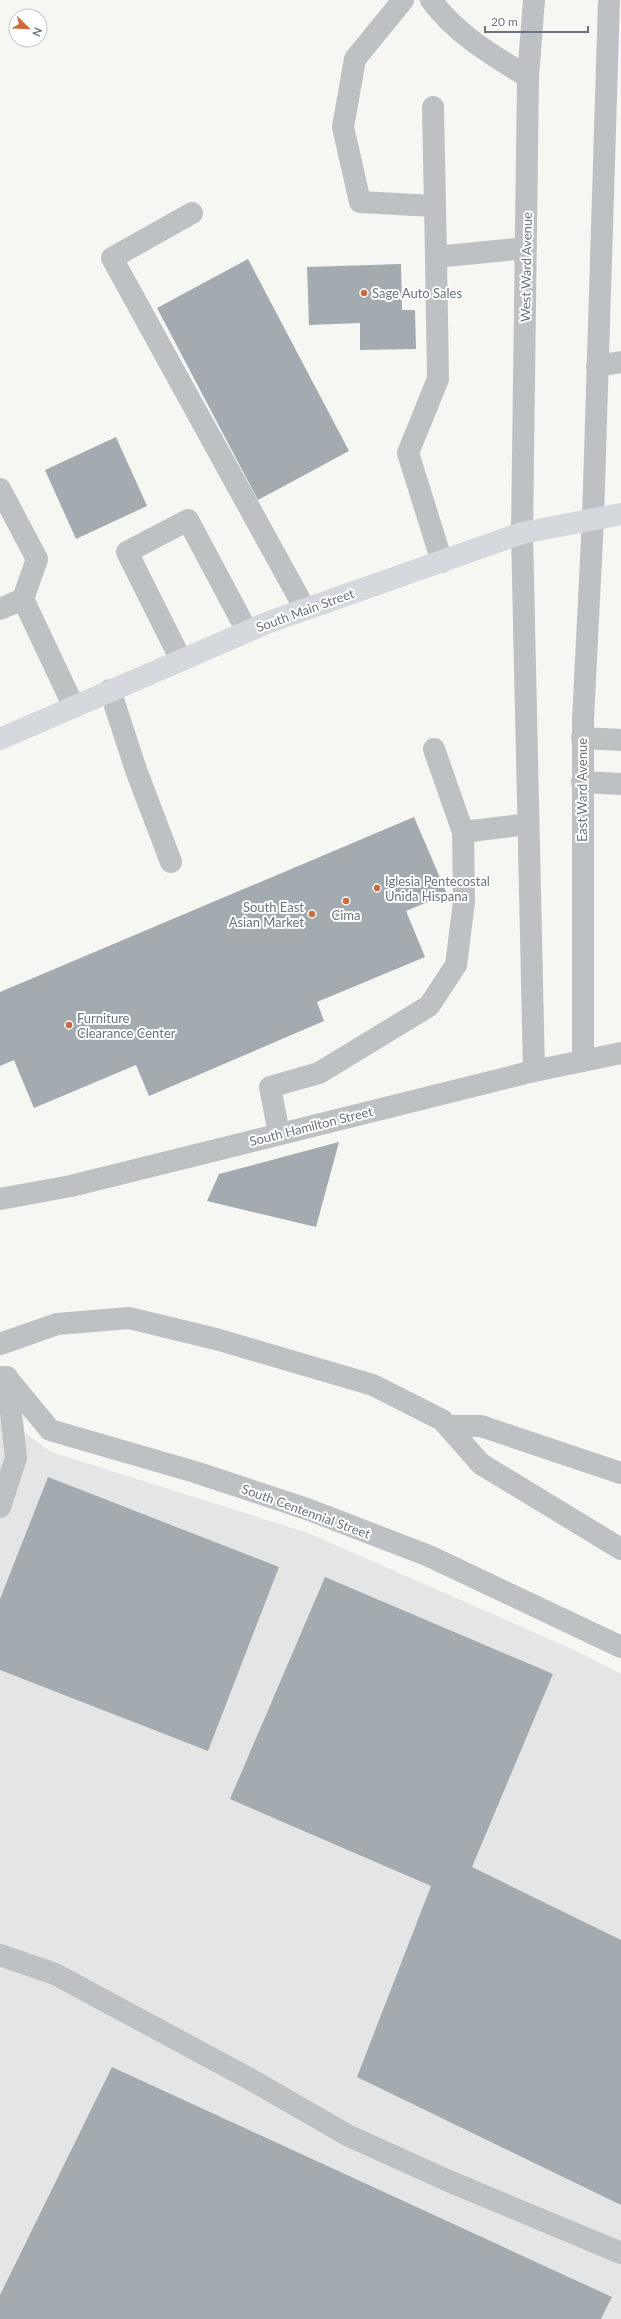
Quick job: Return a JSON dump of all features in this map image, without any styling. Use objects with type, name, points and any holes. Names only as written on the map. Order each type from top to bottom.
[{"type":"main road","name":"South Main Street","points":[[0,739],[110,690],[305,609],[522,533],[621,514]]},
{"type":"street","points":[[403,0],[354,59],[343,127],[360,202],[433,206]]},
{"type":"street","points":[[431,0],[443,17],[486,51],[528,76]]},
{"type":"street","name":"West Ward Avenue","points":[[522,533],[528,76],[534,0]]},
{"type":"street","points":[[593,519],[597,366],[614,76],[613,1]]},
{"type":"street","points":[[433,107],[433,206],[436,257],[438,379],[408,453],[442,562]]},
{"type":"street","points":[[192,213],[112,258],[305,609]]},
{"type":"street","points":[[436,257],[526,248]]},
{"type":"street","points":[[597,366],[621,362]]},
{"type":"street","points":[[0,489],[36,560],[23,599],[74,706]]},
{"type":"street","name":"East Ward Avenue","points":[[583,1061],[582,738],[593,519]]},
{"type":"street","points":[[181,660],[127,552],[188,520],[247,632]]},
{"type":"street","points":[[522,533],[534,1071]]},
{"type":"street","points":[[0,609],[23,599]]},
{"type":"street","points":[[110,690],[136,770],[171,862]]},
{"type":"street","points":[[582,738],[621,740]]},
{"type":"street","points":[[279,1134],[270,1087],[318,1073],[429,1006],[456,965],[464,902],[463,832],[434,749]]},
{"type":"street","points":[[582,782],[621,784]]},
{"type":"street","points":[[463,832],[528,824]]},
{"type":"street","name":"South Hamilton Street","points":[[0,1199],[71,1186],[534,1071],[621,1053]]},
{"type":"street","points":[[0,1344],[57,1324],[129,1318],[216,1338],[373,1385],[442,1420],[481,1464],[621,1549]]},
{"type":"street","points":[[0,1507],[16,1458],[2,1373]]},
{"type":"street","name":"South Centennial Street","points":[[2,1373],[50,1430],[195,1472],[307,1509],[429,1556],[621,1647]]},
{"type":"street","points":[[448,1426],[481,1426],[621,1473]]},
{"type":"street","points":[[0,1955],[55,1974],[250,2079],[349,2136],[451,2182],[621,2253]]},
{"type":"shaded area","points":[[0,1414],[51,1452],[308,1533],[574,1650],[621,1674],[621,2319],[0,2319]]},
{"type":"building","points":[[248,259],[349,451],[258,500],[157,308]]},
{"type":"building","points":[[401,264],[402,310],[415,310],[416,349],[360,350],[360,323],[309,325],[307,267]]},
{"type":"building","points":[[116,437],[147,506],[76,539],[45,470]]},
{"type":"building","points":[[414,817],[447,894],[406,911],[425,957],[317,1002],[324,1021],[149,1096],[136,1065],[34,1108],[14,1060],[0,1066],[0,992]]},
{"type":"building","points":[[339,1142],[316,1227],[207,1201],[219,1174]]},
{"type":"building","points":[[48,1477],[279,1567],[208,1751],[0,1670],[0,1599]]},
{"type":"building","points":[[325,1577],[553,1674],[472,1867],[621,1940],[621,2205],[357,2077],[431,1886],[230,1799]]},
{"type":"building","points":[[112,2067],[612,2297],[601,2319],[0,2319],[0,2295]]},
{"type":"place","name":"Sage Auto Sales","points":[[364,293]]},
{"type":"place","name":"Iglesia Pentecostal Unida Hispana","points":[[377,888]]},
{"type":"place","name":"Cima","points":[[346,901]]},
{"type":"place","name":"South East Asian Market","points":[[312,914]]},
{"type":"place","name":"Furniture Clearance Center","points":[[69,1025]]}]
